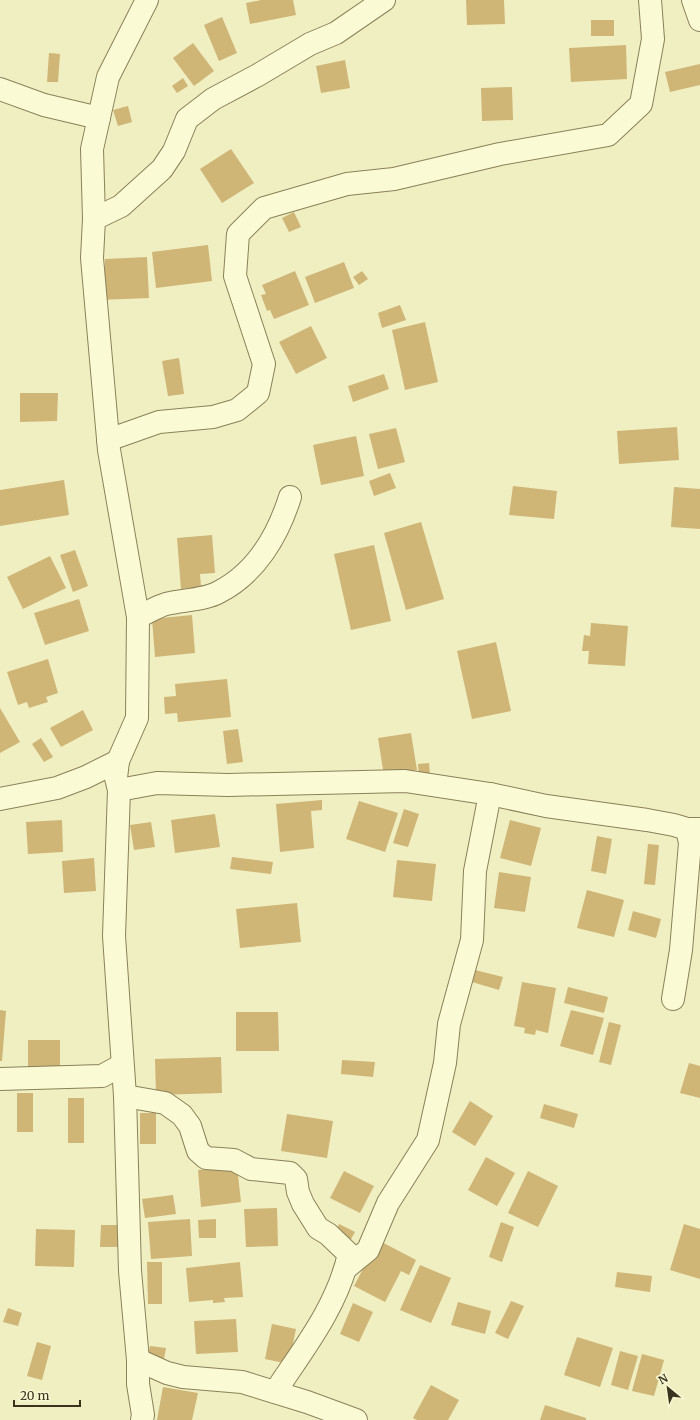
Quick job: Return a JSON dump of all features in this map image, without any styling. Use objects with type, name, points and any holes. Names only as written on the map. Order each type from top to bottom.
[{"type":"street","points":[[142,1420],[143,1415],[138,1384],[138,1360],[130,1271],[125,1096],[114,936],[120,790],[116,778],[118,761],[137,718],[138,617],[108,440],[92,258],[94,219],[92,149],[108,77],[147,0]]},
{"type":"street","points":[[94,219],[121,206],[162,170],[174,151],[187,119],[213,99],[258,75],[310,44],[336,33],[384,0]]},
{"type":"street","points":[[108,440],[159,422],[213,417],[237,410],[258,393],[264,364],[235,276],[238,234],[264,208],[347,184],[394,179],[500,154],[608,135],[641,104],[653,39],[650,0]]},
{"type":"street","points":[[693,0],[700,20]]},
{"type":"street","points":[[0,89],[44,105],[99,118]]},
{"type":"street","points":[[138,617],[165,604],[218,593],[242,576],[266,552],[290,497]]},
{"type":"street","points":[[0,800],[57,788],[86,777],[118,761]]},
{"type":"street","points":[[120,790],[158,783],[228,785],[405,781],[490,794],[546,806],[647,820],[694,829],[690,843],[681,950],[673,998]]},
{"type":"street","points":[[346,1268],[368,1250],[388,1203],[428,1140],[445,1063],[448,1024],[472,940],[475,871],[490,794]]},
{"type":"street","points":[[0,1079],[102,1076],[122,1065]]},
{"type":"street","points":[[125,1096],[165,1103],[182,1115],[190,1126],[198,1151],[206,1158],[234,1160],[251,1169],[290,1173],[296,1179],[298,1192],[303,1204],[318,1228],[328,1234],[349,1254],[346,1268],[328,1312],[275,1392]]},
{"type":"street","points":[[138,1360],[167,1373],[242,1382],[356,1420]]},
{"type":"building","points":[[261,0],[293,0],[296,15],[250,24],[246,3]]},
{"type":"building","points":[[466,0],[504,0],[505,24],[467,25]]},
{"type":"building","points":[[222,17],[237,53],[219,61],[204,25]]},
{"type":"building","points":[[591,20],[614,20],[614,36],[591,36]]},
{"type":"building","points":[[193,43],[214,71],[194,86],[173,58]]},
{"type":"building","points":[[626,45],[627,79],[571,82],[569,48]]},
{"type":"building","points":[[49,53],[60,54],[58,82],[47,82]]},
{"type":"building","points":[[345,60],[350,88],[321,93],[316,66]]},
{"type":"building","points":[[700,64],[700,85],[670,92],[665,72]]},
{"type":"building","points":[[183,78],[188,86],[177,93],[172,86]]},
{"type":"building","points":[[512,87],[513,120],[482,121],[481,88]]},
{"type":"building","points":[[128,106],[132,122],[118,126],[113,110]]},
{"type":"building","points":[[231,149],[254,183],[222,203],[200,169]]},
{"type":"building","points":[[294,212],[301,227],[289,232],[282,218]]},
{"type":"building","points":[[208,245],[212,281],[156,288],[152,252]]},
{"type":"building","points":[[147,257],[149,298],[98,300],[98,277],[105,277],[105,259]]},
{"type":"building","points":[[344,262],[354,288],[315,303],[305,277]]},
{"type":"building","points":[[295,271],[309,305],[274,319],[270,310],[267,311],[261,295],[266,294],[262,285]]},
{"type":"building","points":[[362,271],[368,279],[359,285],[353,277]]},
{"type":"building","points":[[400,305],[406,320],[382,328],[378,313]]},
{"type":"building","points":[[425,322],[438,382],[405,390],[392,330]]},
{"type":"building","points":[[311,326],[327,358],[296,374],[279,342]]},
{"type":"building","points":[[179,358],[184,394],[168,396],[162,361]]},
{"type":"building","points":[[384,374],[389,389],[353,402],[348,386]]},
{"type":"building","points":[[20,393],[58,393],[57,421],[20,422]]},
{"type":"building","points":[[677,427],[679,460],[619,464],[617,431]]},
{"type":"building","points":[[396,428],[405,462],[378,469],[369,434]]},
{"type":"building","points":[[356,436],[364,476],[321,485],[313,445]]},
{"type":"building","points":[[390,473],[396,488],[374,496],[369,481]]},
{"type":"building","points":[[64,480],[69,515],[0,526],[0,490]]},
{"type":"building","points":[[513,486],[557,491],[554,519],[509,515]]},
{"type":"building","points":[[674,487],[700,489],[700,529],[671,527]]},
{"type":"building","points":[[421,522],[444,599],[406,610],[384,533]]},
{"type":"building","points":[[212,535],[215,573],[200,574],[201,587],[181,589],[177,538]]},
{"type":"building","points":[[374,545],[391,621],[351,630],[334,554]]},
{"type":"building","points":[[75,550],[88,586],[73,592],[60,555]]},
{"type":"building","points":[[50,556],[66,588],[23,609],[7,577]]},
{"type":"building","points":[[79,599],[89,631],[45,645],[34,613]]},
{"type":"building","points":[[192,615],[195,653],[155,657],[152,619]]},
{"type":"building","points":[[591,623],[628,626],[625,666],[588,664],[589,651],[582,651],[584,635],[590,636]]},
{"type":"building","points":[[496,642],[511,711],[472,719],[457,651]]},
{"type":"building","points":[[48,659],[58,693],[46,697],[48,702],[29,708],[27,702],[18,705],[7,672]]},
{"type":"building","points":[[227,679],[231,717],[178,722],[177,713],[165,714],[164,697],[176,696],[175,684]]},
{"type":"building","points":[[0,708],[20,742],[0,753]]},
{"type":"building","points":[[83,710],[93,730],[61,747],[50,728]]},
{"type":"building","points":[[238,729],[243,762],[227,764],[223,731]]},
{"type":"building","points":[[411,733],[417,770],[384,776],[378,738]]},
{"type":"building","points":[[41,738],[53,757],[44,762],[32,744]]},
{"type":"building","points":[[429,763],[430,776],[419,777],[418,764]]},
{"type":"building","points":[[322,800],[322,810],[311,811],[314,848],[280,852],[276,804]]},
{"type":"building","points":[[359,801],[398,813],[385,852],[346,839]]},
{"type":"building","points":[[404,809],[419,814],[408,847],[393,843]]},
{"type":"building","points":[[215,814],[220,847],[175,853],[171,820]]},
{"type":"building","points":[[62,820],[63,852],[28,854],[26,822]]},
{"type":"building","points":[[510,820],[541,828],[531,866],[500,858]]},
{"type":"building","points":[[151,822],[155,847],[134,850],[130,825]]},
{"type":"building","points":[[597,836],[612,839],[606,874],[591,871]]},
{"type":"building","points":[[648,844],[659,845],[655,885],[644,884]]},
{"type":"building","points":[[232,857],[273,862],[271,874],[230,869]]},
{"type":"building","points":[[94,858],[96,891],[64,893],[62,861]]},
{"type":"building","points":[[397,860],[436,864],[432,901],[393,897]]},
{"type":"building","points":[[499,872],[531,877],[525,912],[494,908]]},
{"type":"building","points":[[587,890],[624,900],[614,937],[577,928]]},
{"type":"building","points":[[297,903],[301,942],[240,948],[236,909]]},
{"type":"building","points":[[633,911],[661,919],[656,938],[628,930]]},
{"type":"building","points":[[475,970],[503,977],[499,990],[472,982]]},
{"type":"building","points":[[522,982],[556,988],[548,1033],[536,1030],[535,1035],[524,1033],[525,1028],[514,1026]]},
{"type":"building","points":[[568,987],[608,997],[604,1013],[564,1003]]},
{"type":"building","points":[[0,1010],[6,1011],[2,1061],[0,1061]]},
{"type":"building","points":[[571,1010],[604,1018],[593,1055],[560,1046]]},
{"type":"building","points":[[236,1012],[278,1012],[279,1051],[236,1051]]},
{"type":"building","points":[[609,1022],[621,1025],[611,1065],[599,1062]]},
{"type":"building","points":[[28,1040],[60,1040],[60,1071],[28,1071]]},
{"type":"building","points":[[221,1057],[222,1093],[156,1095],[155,1059]]},
{"type":"building","points":[[342,1060],[375,1062],[373,1077],[341,1074]]},
{"type":"building","points":[[689,1063],[700,1066],[700,1098],[680,1093]]},
{"type":"building","points":[[17,1093],[33,1093],[33,1132],[17,1132]]},
{"type":"building","points":[[68,1098],[84,1098],[84,1143],[68,1143]]},
{"type":"building","points":[[470,1101],[493,1116],[475,1146],[452,1132]]},
{"type":"building","points":[[544,1104],[578,1114],[574,1128],[540,1118]]},
{"type":"building","points":[[140,1113],[156,1113],[156,1144],[140,1144]]},
{"type":"building","points":[[287,1114],[333,1121],[327,1158],[281,1151]]},
{"type":"building","points":[[486,1157],[515,1173],[497,1206],[468,1190]]},
{"type":"building","points":[[237,1166],[241,1202],[201,1207],[198,1170]]},
{"type":"building","points":[[344,1171],[374,1186],[360,1213],[330,1198]]},
{"type":"building","points":[[528,1171],[558,1186],[538,1227],[508,1213]]},
{"type":"building","points":[[173,1195],[176,1214],[145,1218],[142,1199]]},
{"type":"building","points":[[277,1208],[278,1246],[246,1247],[244,1209]]},
{"type":"building","points":[[190,1219],[192,1256],[151,1259],[148,1222]]},
{"type":"building","points":[[216,1219],[216,1238],[199,1238],[198,1220]]},
{"type":"building","points":[[501,1222],[514,1227],[502,1262],[489,1257]]},
{"type":"building","points":[[339,1224],[355,1232],[350,1241],[335,1234]]},
{"type":"building","points":[[684,1224],[700,1229],[700,1279],[670,1270]]},
{"type":"building","points":[[101,1225],[120,1225],[119,1247],[100,1247]]},
{"type":"building","points":[[36,1229],[75,1230],[74,1267],[35,1266]]},
{"type":"building","points":[[378,1240],[416,1260],[409,1275],[401,1271],[385,1302],[354,1286]]},
{"type":"building","points":[[147,1262],[162,1262],[162,1304],[148,1304]]},
{"type":"building","points":[[240,1262],[243,1297],[224,1298],[225,1302],[213,1303],[213,1300],[189,1302],[186,1268]]},
{"type":"building","points":[[420,1265],[451,1278],[431,1323],[400,1310]]},
{"type":"building","points":[[617,1272],[652,1276],[650,1292],[615,1287]]},
{"type":"building","points":[[511,1301],[524,1306],[508,1339],[495,1333]]},
{"type":"building","points":[[458,1302],[491,1311],[485,1334],[451,1325]]},
{"type":"building","points":[[353,1303],[373,1312],[359,1342],[340,1334]]},
{"type":"building","points":[[8,1308],[22,1313],[18,1326],[3,1322]]},
{"type":"building","points":[[236,1319],[238,1352],[196,1354],[194,1321]]},
{"type":"building","points":[[272,1324],[296,1329],[289,1364],[265,1359]]},
{"type":"building","points":[[577,1337],[613,1348],[600,1387],[564,1375]]},
{"type":"building","points":[[37,1342],[51,1346],[42,1380],[27,1376]]},
{"type":"building","points":[[150,1346],[166,1348],[164,1359],[148,1357]]},
{"type":"building","points":[[620,1351],[638,1356],[628,1390],[611,1385]]},
{"type":"building","points":[[642,1354],[664,1360],[654,1396],[632,1391]]},
{"type":"building","points":[[431,1385],[459,1400],[448,1420],[417,1420],[413,1418]]},
{"type":"building","points":[[163,1387],[198,1393],[192,1420],[157,1420]]},
{"type":"building","points":[[545,1405],[586,1418],[586,1420],[540,1420]]}]
